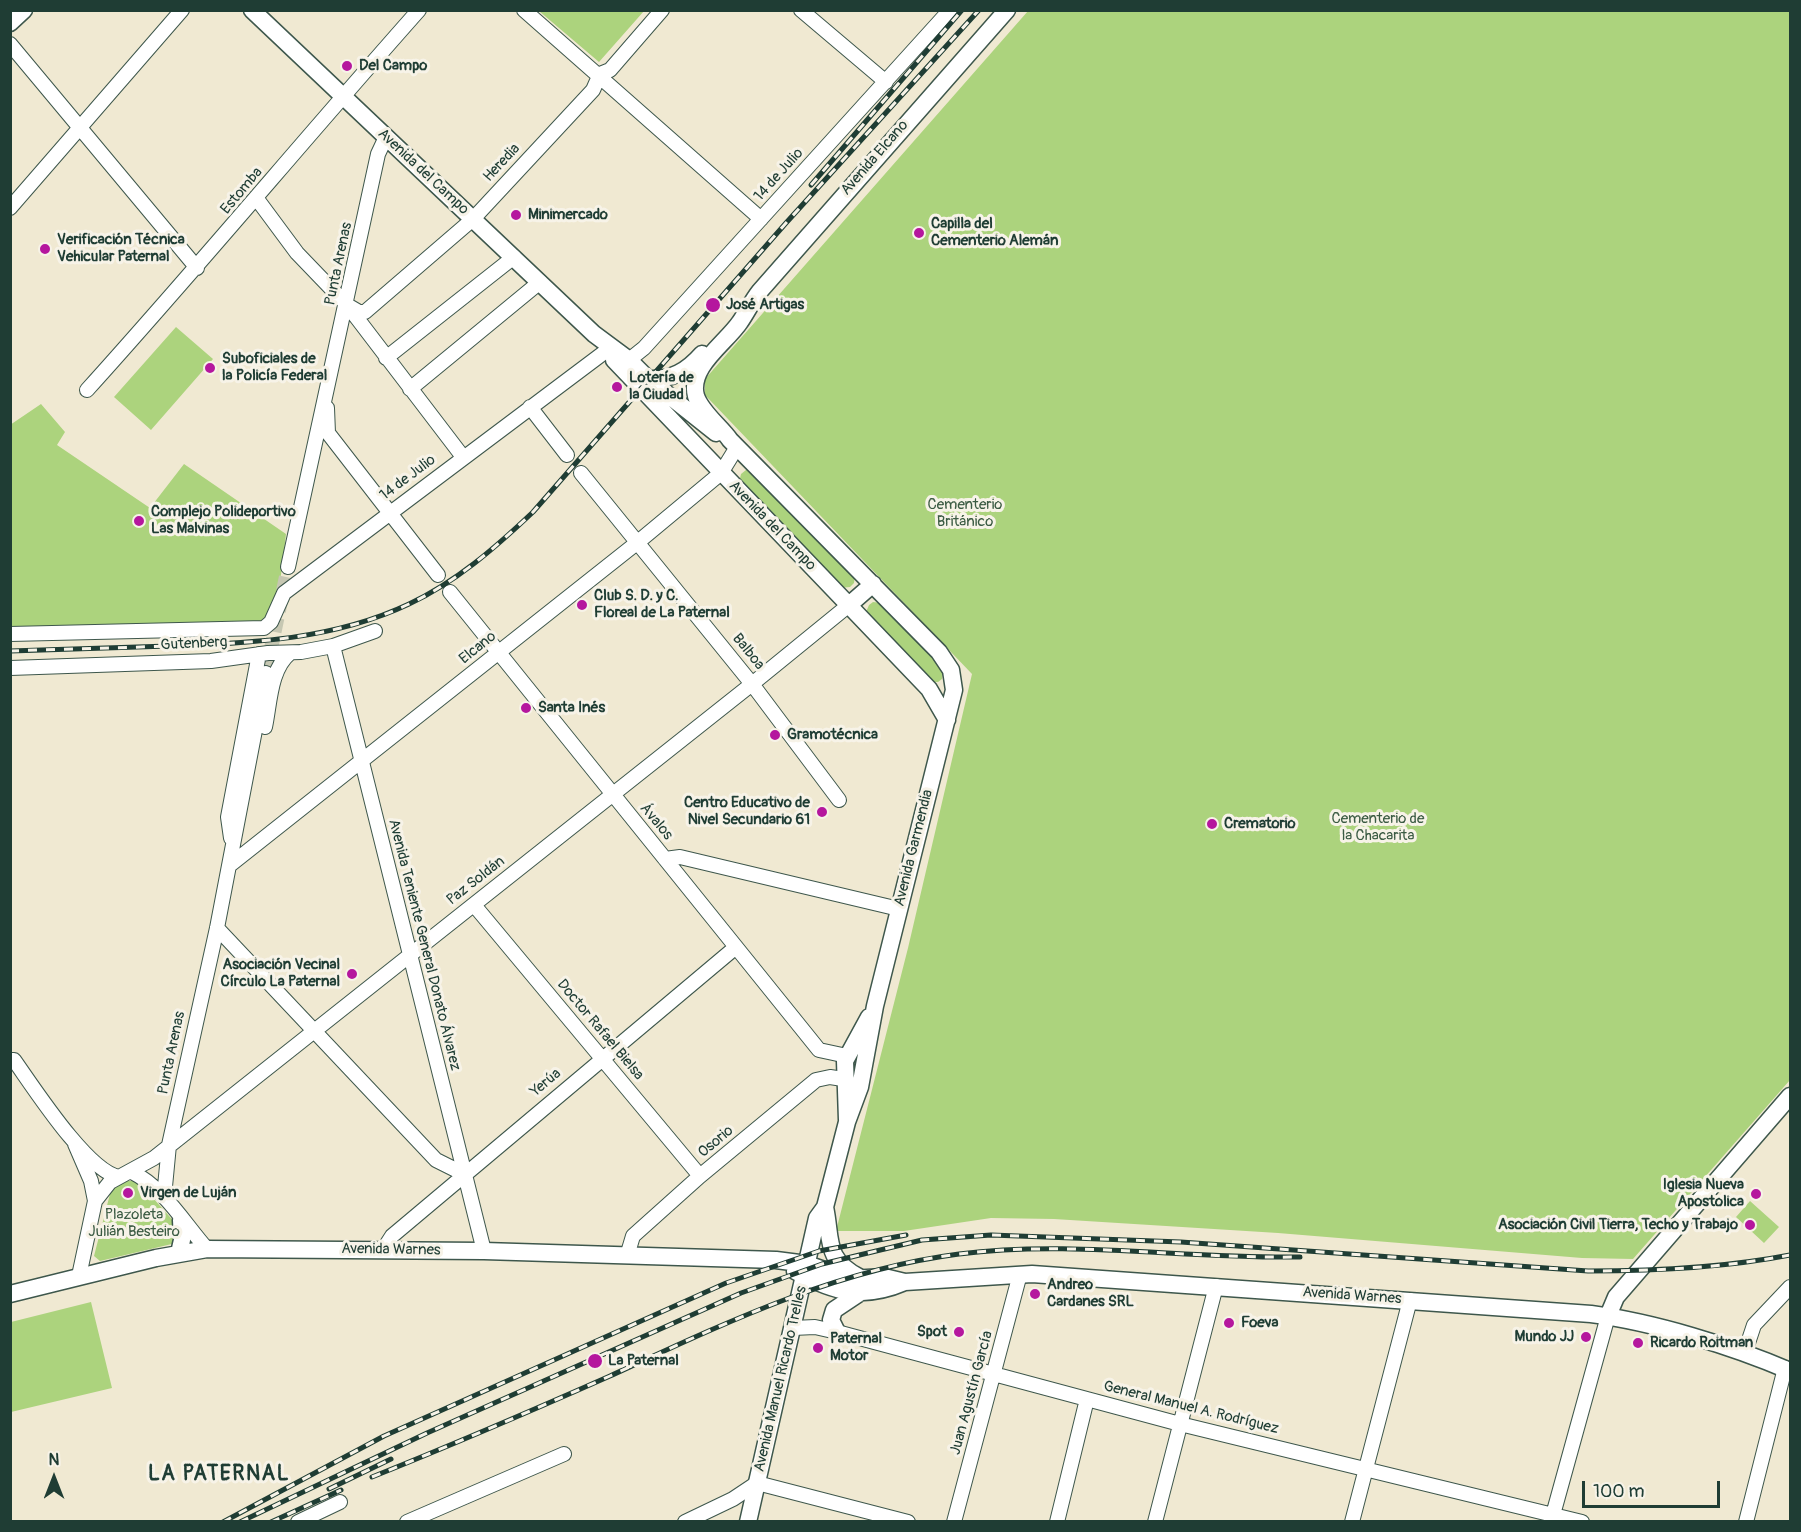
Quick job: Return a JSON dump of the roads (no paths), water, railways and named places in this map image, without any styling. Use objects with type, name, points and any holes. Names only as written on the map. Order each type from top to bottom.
[{"type":"main road","points":[[10,23],[24,10]]},
{"type":"main road","name":"Avenida del Campo","points":[[252,10],[594,334],[629,360],[648,379],[710,429],[734,444]]},
{"type":"main road","name":"Avenida Elcano","points":[[676,402],[682,383],[741,321],[746,308],[1007,10]]},
{"type":"main road","name":"Avenida del Campo","points":[[594,334],[606,351],[720,472],[929,689],[947,720]]},
{"type":"main road","points":[[648,379],[694,372]]},
{"type":"main road","name":"Avenida del Campo","points":[[694,372],[695,390],[699,403],[734,444],[873,584],[945,661],[951,670],[954,690]]},
{"type":"main road","points":[[676,402],[677,425]]},
{"type":"main road","points":[[733,485],[733,476],[738,468],[746,464],[756,465]]},
{"type":"main road","points":[[849,605],[873,584]]},
{"type":"main road","name":"Avenida Garmendia","points":[[806,1270],[817,1218],[825,1207],[847,1122],[864,1069],[875,1006],[954,690]]},
{"type":"main road","name":"Avenida Garmendia","points":[[847,1122],[843,1079],[847,1056],[875,1006]]},
{"type":"main road","points":[[843,1079],[854,1079],[864,1069],[858,1055],[847,1056]]},
{"type":"main road","points":[[1608,1316],[1616,1297],[1791,1096]]},
{"type":"main road","points":[[825,1207],[829,1241],[834,1254],[842,1266],[861,1285],[834,1310],[831,1320],[837,1332]]},
{"type":"main road","points":[[178,1253],[182,1240],[181,1220]]},
{"type":"main road","points":[[776,1260],[795,1254],[811,1245]]},
{"type":"main road","name":"Avenida Warnes","points":[[10,1294],[178,1253],[207,1249],[484,1251],[776,1260],[886,1290],[905,1282],[1020,1274],[1216,1286],[1608,1316],[1745,1353],[1788,1370]]},
{"type":"main road","name":"Avenida Manuel Ricardo Trelles","points":[[748,1521],[806,1270]]},
{"type":"street","points":[[10,208],[182,10]]},
{"type":"street","name":"Estomba","points":[[87,390],[198,268],[419,10]]},
{"type":"street","points":[[524,10],[600,74],[761,219]]},
{"type":"street","name":"Heredia","points":[[348,305],[359,312],[365,312],[473,219],[593,90],[600,74],[610,70],[662,10]]},
{"type":"street","points":[[801,10],[886,82]]},
{"type":"street","name":"14 de Julio","points":[[629,360],[644,348],[950,10]]},
{"type":"street","points":[[10,44],[198,268]]},
{"type":"street","name":"Punta Arenas","points":[[288,567],[348,305],[378,154],[386,137]]},
{"type":"street","points":[[258,199],[297,253],[348,305],[386,358],[464,457]]},
{"type":"street","points":[[386,358],[514,257]]},
{"type":"street","points":[[410,389],[540,282]]},
{"type":"street","name":"14 de Julio","points":[[259,629],[271,622],[280,597],[288,590],[606,351]]},
{"type":"street","name":"Punta Arenas","points":[[326,399],[328,433],[389,514]]},
{"type":"street","points":[[530,407],[567,455]]},
{"type":"street","name":"Elcano","points":[[231,858],[362,761],[638,542],[720,472],[734,444]]},
{"type":"street","name":"Balboa","points":[[581,472],[752,684],[839,800]]},
{"type":"street","points":[[389,514],[438,575]]},
{"type":"street","name":"Ávalos","points":[[450,592],[819,1050]]},
{"type":"street","name":"Paz Soldán","points":[[95,1201],[104,1187],[169,1145],[314,1032],[408,954],[474,905],[849,605]]},
{"type":"street","name":"Gutenberg","points":[[10,634],[259,629]]},
{"type":"street","name":"Gutenberg","points":[[10,668],[211,661],[259,654],[290,653],[333,646],[375,631]]},
{"type":"street","name":"Avenida Teniente General Donato Álvarez","points":[[333,646],[408,954],[484,1251]]},
{"type":"street","name":"Punta Arenas","points":[[231,858],[246,819],[276,676],[284,658],[290,653]]},
{"type":"street","name":"Punta Arenas","points":[[231,858],[228,817],[259,654]]},
{"type":"street","name":"Punta Arenas","points":[[164,1197],[169,1145],[217,928],[266,673]]},
{"type":"street","points":[[665,859],[680,857],[899,909]]},
{"type":"street","name":"Doctor Rafael Bielsa","points":[[474,905],[700,1176]]},
{"type":"street","points":[[217,928],[436,1160],[464,1174]]},
{"type":"street","name":"Yerúa","points":[[383,1250],[392,1236],[464,1174],[736,947]]},
{"type":"street","points":[[819,1050],[828,1054],[847,1056]]},
{"type":"street","points":[[816,1080],[823,1066],[819,1050]]},
{"type":"street","points":[[12,1060],[75,1144],[105,1172],[144,1178],[164,1197],[207,1249]]},
{"type":"street","points":[[816,1080],[830,1077],[843,1079]]},
{"type":"street","name":"Osorio","points":[[627,1256],[633,1236],[700,1176],[816,1080]]},
{"type":"street","points":[[179,1099],[187,1113],[206,1116]]},
{"type":"street","points":[[75,1144],[91,1181],[95,1201],[79,1276]]},
{"type":"street","name":"Juan Agustín García","points":[[954,1521],[1020,1274]]},
{"type":"street","points":[[1155,1521],[1216,1286]]},
{"type":"street","points":[[1745,1353],[1754,1325],[1791,1287]]},
{"type":"street","points":[[1352,1521],[1410,1300]]},
{"type":"street","points":[[1552,1518],[1608,1316]]},
{"type":"street","name":"General Manuel A. Rodríguez","points":[[793,1328],[815,1327],[837,1332],[1180,1424],[1367,1469],[1552,1518],[1582,1521]]},
{"type":"street","points":[[1746,1521],[1788,1370]]},
{"type":"street","points":[[1057,1521],[1087,1399]]},
{"type":"street","points":[[407,1521],[564,1454]]},
{"type":"street","points":[[685,1521],[733,1499],[758,1483],[908,1521]]},
{"type":"street","points":[[298,1521],[340,1503]]},
{"type":"tunnel","points":[[266,673],[288,567]]},
{"type":"railway","points":[[811,185],[962,10]]},
{"type":"railway","points":[[10,651],[200,645],[261,641],[322,632],[380,616],[409,604],[459,575],[533,512],[786,223],[979,10]]},
{"type":"railway","points":[[223,1522],[384,1436],[726,1283],[819,1251],[906,1235]]},
{"type":"railway","points":[[240,1522],[427,1433],[741,1293],[822,1264],[922,1240],[991,1235],[1181,1242],[1588,1271],[1689,1268],[1790,1255]]},
{"type":"railway","points":[[372,1477],[521,1415],[737,1319],[823,1286],[868,1272],[959,1254],[1001,1250],[1086,1249],[1300,1257]]},
{"type":"railway","points":[[329,1489],[391,1459]]},
{"type":"railway","points":[[271,1522],[341,1490]]},
{"type":"place","name":"Del Campo","points":[[347,66]]},
{"type":"place","name":"Minimercado","points":[[516,215]]},
{"type":"place","name":"Capilla del Cementerio Alemán","points":[[919,233]]},
{"type":"place","name":"Verificación Técnica Vehicular Paternal","points":[[45,249]]},
{"type":"place","name":"José Artigas","points":[[713,305]]},
{"type":"place","name":"Suboficiales de la Policía Federal","points":[[210,368]]},
{"type":"place","name":"Lotería de la Ciudad","points":[[617,387]]},
{"type":"place","name":"Complejo Polideportivo Las Malvinas","points":[[139,521]]},
{"type":"place","name":"Club S. D. y C. Floreal de La Paternal","points":[[582,605]]},
{"type":"place","name":"Santa Inés","points":[[526,708]]},
{"type":"place","name":"Gramotécnica","points":[[775,735]]},
{"type":"place","name":"Centro Educativo de Nivel Secundario 61","points":[[822,812]]},
{"type":"place","name":"Crematorio","points":[[1212,824]]},
{"type":"place","name":"Asociación Vecinal Círculo La Paternal","points":[[352,974]]},
{"type":"place","name":"Virgen de Luján","points":[[128,1193]]},
{"type":"place","name":"Iglesia Nueva Apostolica","points":[[1756,1194]]},
{"type":"place","name":"Asociación Civil Tierra, Techo y Trabajo","points":[[1750,1225]]},
{"type":"place","name":"Andreo Cardanes SRL","points":[[1035,1294]]},
{"type":"place","name":"Foeva","points":[[1229,1323]]},
{"type":"place","name":"Spot","points":[[959,1332]]},
{"type":"place","name":"Mundo JJ","points":[[1586,1337]]},
{"type":"place","name":"Ricardo Roitman","points":[[1638,1343]]},
{"type":"place","name":"Paternal Motor","points":[[818,1348]]},
{"type":"place","name":"La Paternal","points":[[595,1361]]},
{"type":"district","name":"LA PATERNAL","points":[[219,1475]]},
{"type":"park label","name":"Cementerio Británico","points":[[965,514]]},
{"type":"park label","name":"Cementerio de la Chacarita","points":[[1378,828]]},
{"type":"park label","name":"Plazoleta Julián Besteiro","points":[[134,1224]]}]
